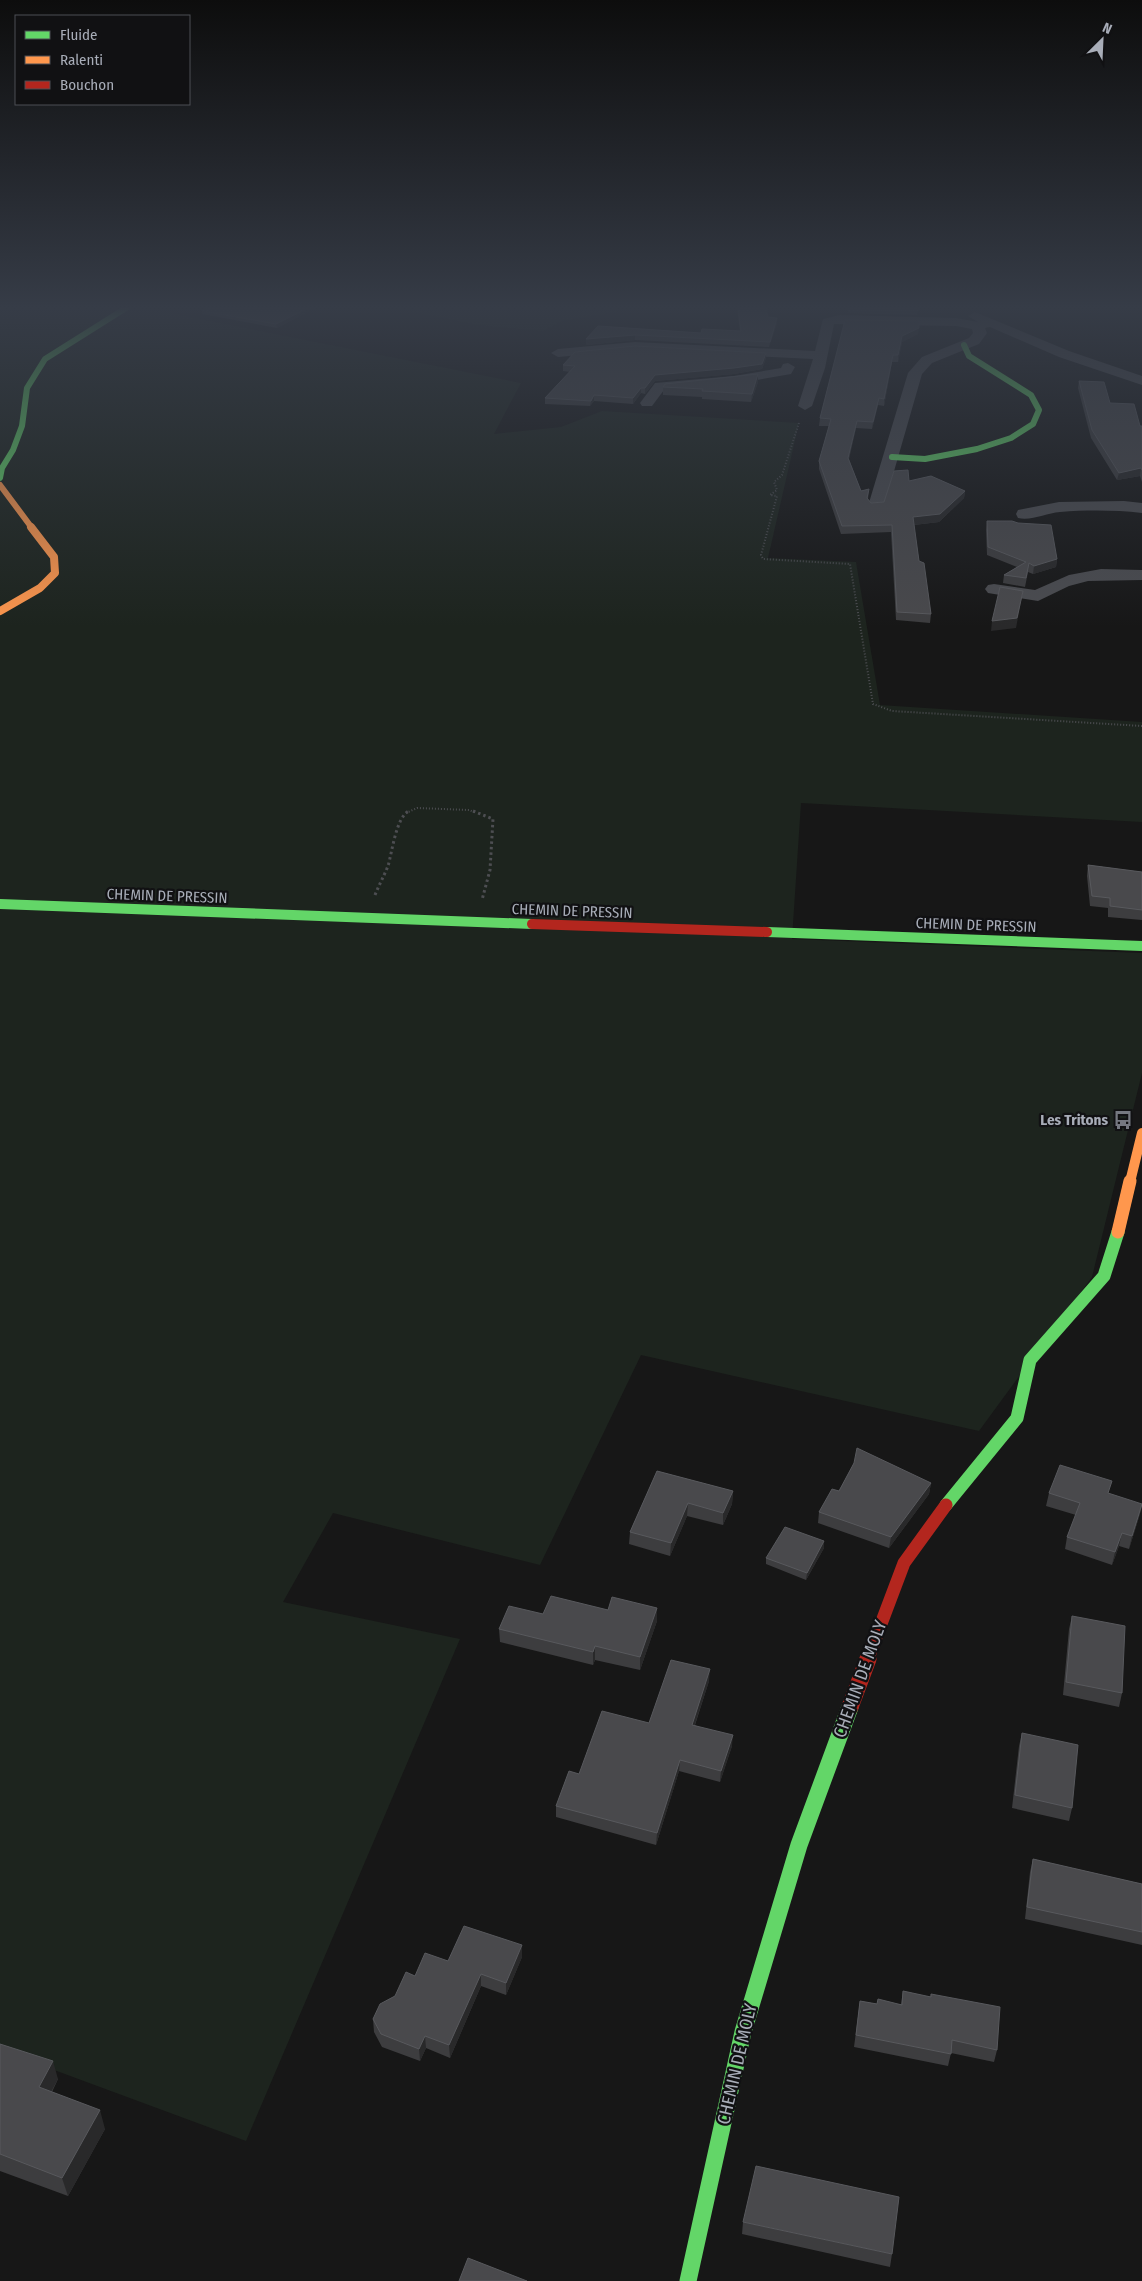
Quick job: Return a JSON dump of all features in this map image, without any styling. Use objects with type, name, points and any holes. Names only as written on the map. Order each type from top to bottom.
[{"type":"street","points":[[0,478],[2,468],[14,450],[22,426],[24,414]]},
{"type":"street","points":[[876,506],[904,414]]},
{"type":"street","points":[[892,457],[925,458],[977,448],[1011,438],[1033,424],[1037,414]]},
{"type":"street","points":[[0,485],[54,557],[55,573],[40,588],[0,611]]},
{"type":"street","points":[[1024,514],[1059,507],[1124,506],[1142,508]]},
{"type":"street","points":[[994,589],[1038,596],[1054,585],[1088,575],[1142,575]]},
{"type":"street","name":"CHEMIN DE PRESSIN","points":[[0,904],[1142,946]]},
{"type":"street","name":"CHEMIN DE MOLY","points":[[688,2281],[742,2032],[799,1845],[904,1563],[936,1517],[1017,1418],[1030,1360],[1104,1276],[1112,1256],[1142,1133]]},
{"type":"path","points":[[802,414],[782,475],[774,482],[777,490],[770,495],[777,496],[761,555],[762,559],[771,560],[850,564],[873,704],[892,711],[1142,726]]},
{"type":"path","points":[[365,918],[388,865],[400,821],[405,814],[417,808],[469,810],[493,819],[490,870],[476,922]]},
{"type":"shaded area","points":[[0,414],[504,414],[494,434],[561,427],[593,414],[659,414],[799,423],[768,558],[856,562],[880,705],[1142,722],[1142,822],[801,803],[792,939],[1142,953],[1142,1073],[1092,1277],[979,1431],[641,1355],[540,1565],[333,1513],[283,1602],[460,1639],[246,2141],[0,2050]]},
{"type":"building","points":[[821,414],[875,414],[873,422],[857,421],[848,458],[861,491],[869,489],[867,498],[871,503],[884,502],[894,471],[908,470],[909,481],[931,476],[965,491],[940,514],[913,517],[919,561],[924,563],[931,614],[897,612],[892,525],[842,526],[819,461],[831,419],[820,418]]},
{"type":"building","points":[[1088,414],[1137,414],[1140,426],[1142,426],[1142,470],[1141,468],[1119,473],[1092,430]]},
{"type":"building","points":[[987,521],[1012,521],[1051,525],[1057,559],[1034,566],[1029,563],[1026,578],[1004,575],[1026,562],[988,547]]},
{"type":"building","points":[[1000,587],[1023,591],[1017,618],[992,621]]},
{"type":"building","points":[[1088,865],[1142,872],[1142,910],[1110,906],[1110,898],[1092,896]]},
{"type":"building","points":[[857,1448],[931,1483],[891,1537],[819,1512],[832,1489],[839,1491],[854,1463]]},
{"type":"building","points":[[1060,1465],[1112,1481],[1108,1493],[1142,1504],[1132,1536],[1122,1533],[1115,1552],[1067,1537],[1080,1503],[1049,1493]]},
{"type":"building","points":[[657,1471],[733,1491],[723,1513],[688,1503],[671,1543],[630,1532]]},
{"type":"building","points":[[785,1527],[824,1541],[807,1573],[766,1558]]},
{"type":"building","points":[[551,1596],[608,1610],[612,1597],[657,1608],[640,1657],[595,1646],[593,1652],[499,1629],[509,1606],[543,1614]]},
{"type":"building","points":[[1072,1616],[1125,1626],[1122,1693],[1066,1682]]},
{"type":"building","points":[[671,1660],[710,1669],[692,1725],[733,1735],[721,1771],[680,1760],[657,1833],[556,1806],[569,1771],[579,1774],[602,1711],[649,1723]]},
{"type":"building","points":[[1022,1733],[1078,1745],[1072,1808],[1015,1795]]},
{"type":"building","points":[[1033,1859],[1142,1884],[1142,1932],[1027,1907]]},
{"type":"building","points":[[464,1926],[522,1945],[506,1983],[481,1974],[449,2045],[425,2036],[419,2049],[381,2034],[373,2019],[380,2004],[395,1996],[406,1972],[415,1976],[425,1953],[448,1961]]},
{"type":"building","points":[[903,1991],[931,1997],[931,1994],[1000,2007],[997,2050],[952,2040],[951,2054],[856,2035],[860,2001],[877,2004],[878,1999],[902,2005]]},
{"type":"building","points":[[0,2044],[53,2061],[39,2087],[100,2110],[62,2178],[0,2154]]},
{"type":"building","points":[[756,2166],[899,2197],[892,2254],[743,2222]]},
{"type":"building","points":[[468,2258],[527,2281],[459,2281]]},
{"type":"traffic: fast","points":[[0,478],[2,468],[13,450],[22,426],[24,414]]},
{"type":"traffic: fast","points":[[892,457],[925,459],[977,449],[1011,438],[1033,424],[1037,414]]},
{"type":"traffic: fast","points":[[0,904],[532,924]]},
{"type":"traffic: fast","points":[[767,932],[1142,946]]},
{"type":"traffic: fast","points":[[946,1505],[1017,1418],[1030,1360],[1104,1276],[1112,1256],[1118,1232]]},
{"type":"traffic: fast","points":[[688,2281],[743,2032],[799,1845],[850,1707]]},
{"type":"traffic: slow","points":[[0,485],[54,557],[55,573],[40,588],[0,611]]},
{"type":"traffic: slow","points":[[1118,1232],[1142,1133]]},
{"type":"traffic: jam","points":[[532,924],[767,932]]},
{"type":"traffic: jam","points":[[850,1707],[904,1563],[946,1505]]},
{"type":"place","name":"Les Tritons","points":[[1123,1120]]}]
